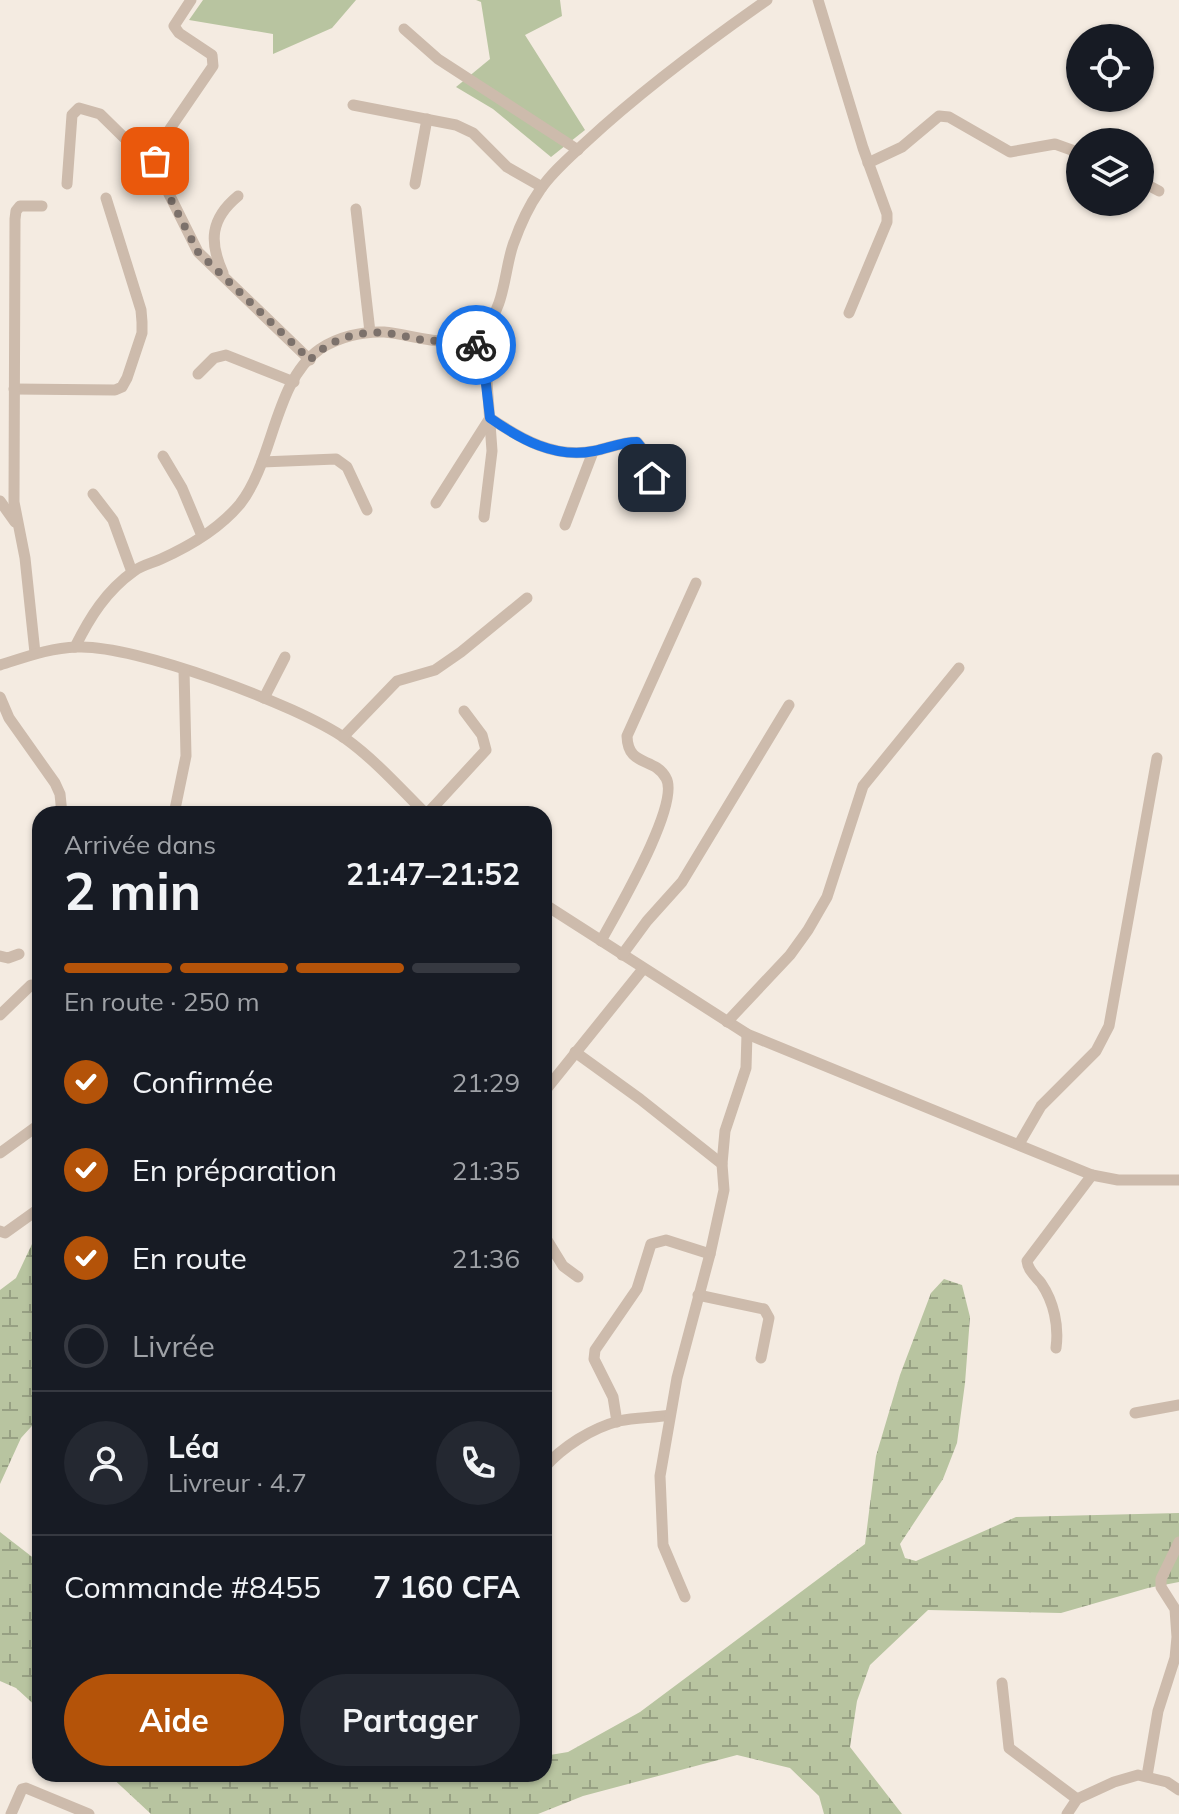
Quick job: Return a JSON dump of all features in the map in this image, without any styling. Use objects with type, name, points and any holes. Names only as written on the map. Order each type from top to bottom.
[{"type":"street","points":[[157,170],[156,153],[213,66],[212,55],[179,33],[174,26],[191,0]]},
{"type":"street","points":[[75,647],[94,610],[132,572],[202,536],[232,513],[245,497],[262,462],[294,382],[319,350],[337,341],[370,332],[425,340],[468,337],[480,332],[492,320],[498,306],[514,243],[528,208],[542,187],[578,150],[667,74],[767,0]]},
{"type":"street","points":[[818,0],[868,163],[884,202],[887,222],[849,313]]},
{"type":"street","points":[[404,29],[438,59],[578,150]]},
{"type":"street","points":[[353,105],[456,125],[473,133],[507,167],[542,187]]},
{"type":"street","points":[[67,184],[72,115],[79,108],[100,114],[157,170],[198,252],[310,360]]},
{"type":"street","points":[[868,163],[902,147],[939,116],[949,117],[1010,152],[1055,144],[1066,148]]},
{"type":"street","points":[[415,184],[427,119]]},
{"type":"street","points":[[1154,188],[1159,191]]},
{"type":"street","points":[[223,274],[213,246],[213,232],[218,218],[238,196]]},
{"type":"street","points":[[14,389],[115,390],[122,387],[127,378],[142,333],[141,310],[106,198]]},
{"type":"street","points":[[35,653],[25,558],[17,526],[12,464],[16,211],[20,206],[42,206]]},
{"type":"street","points":[[356,209],[370,332]]},
{"type":"street","points":[[468,337],[481,350],[490,418],[492,463],[484,517]]},
{"type":"street","points":[[198,374],[214,358],[226,355],[294,382]]},
{"type":"street","points":[[490,418],[514,435],[567,453],[593,452],[637,442],[648,456],[656,501]]},
{"type":"street","points":[[436,503],[490,418]]},
{"type":"street","points":[[565,525],[593,452]]},
{"type":"street","points":[[163,456],[182,488],[202,536]]},
{"type":"street","points":[[262,462],[336,459],[347,467],[367,510]]},
{"type":"street","points":[[93,494],[113,520],[132,572]]},
{"type":"street","points":[[0,501],[17,526]]},
{"type":"street","points":[[601,941],[641,869],[669,800],[669,785],[664,774],[632,756],[627,748],[627,736],[696,583]]},
{"type":"street","points":[[343,737],[397,681],[426,670],[435,670],[527,598]]},
{"type":"street","points":[[0,665],[35,653],[90,647],[184,670],[264,698],[343,737],[418,806]]},
{"type":"street","points":[[264,698],[285,657]]},
{"type":"street","points":[[727,1022],[790,955],[808,930],[827,897],[863,786],[959,668]]},
{"type":"street","points":[[176,806],[186,756],[184,670]]},
{"type":"street","points":[[0,697],[9,718],[55,783],[61,806]]},
{"type":"street","points":[[622,955],[682,882],[789,705]]},
{"type":"street","points":[[434,806],[486,750],[486,742],[464,711]]},
{"type":"street","points":[[1019,1144],[1041,1106],[1096,1051],[1109,1026],[1157,758]]},
{"type":"street","points":[[552,909],[747,1034],[1092,1175],[1118,1180],[1179,1180]]},
{"type":"street","points":[[0,956],[8,958],[19,954]]},
{"type":"street","points":[[552,1082],[643,969]]},
{"type":"street","points":[[0,1015],[31,985]]},
{"type":"street","points":[[685,1597],[663,1545],[660,1476],[670,1415],[724,1190],[722,1164],[725,1131],[746,1068],[747,1034]]},
{"type":"street","points":[[575,1052],[722,1164]]},
{"type":"street","points":[[0,1153],[32,1130]]},
{"type":"street","points":[[1056,1348],[1056,1321],[1051,1304],[1044,1287],[1027,1266],[1027,1261],[1092,1175]]},
{"type":"street","points":[[0,1231],[5,1233],[32,1214]]},
{"type":"street","points":[[617,1422],[613,1397],[594,1359],[595,1350],[637,1289],[651,1244],[666,1240],[710,1254]]},
{"type":"street","points":[[552,1248],[563,1266],[578,1277]]},
{"type":"street","points":[[698,1295],[764,1309],[769,1318],[761,1358]]},
{"type":"street","points":[[1135,1413],[1179,1405]]},
{"type":"street","points":[[552,1460],[562,1450],[617,1422],[670,1415]]},
{"type":"street","points":[[1147,1776],[1158,1711],[1175,1658],[1177,1637],[1175,1609],[1161,1587],[1161,1579],[1179,1542]]},
{"type":"street","points":[[1002,1683],[1009,1748],[1077,1799]]},
{"type":"street","points":[[1067,1814],[1077,1799],[1126,1778],[1147,1776],[1167,1782],[1179,1790]]},
{"type":"street","points":[[11,1814],[22,1789],[26,1788],[89,1814]]},
{"type":"green space","points":[[203,0],[356,0],[332,28],[273,54],[273,34],[189,20]]},
{"type":"green space","points":[[476,0],[560,0],[562,16],[525,35],[585,130],[551,157],[493,109],[456,87],[490,59],[481,2]]},
{"type":"green space","points":[[32,1244],[32,1426],[21,1438],[0,1484],[0,1290],[16,1278]]},
{"type":"green space","points":[[944,1279],[962,1285],[970,1317],[965,1383],[957,1443],[943,1479],[900,1544],[905,1558],[916,1561],[1016,1517],[1179,1513],[1179,1582],[1061,1613],[928,1610],[870,1665],[857,1701],[850,1747],[902,1814],[824,1814],[819,1796],[790,1768],[737,1755],[583,1796],[538,1814],[151,1814],[117,1782],[552,1782],[552,1755],[568,1752],[640,1712],[865,1544],[876,1456],[900,1375],[931,1293]]},
{"type":"green space","points":[[0,1532],[32,1557],[32,1703],[16,1688],[0,1681]]},
{"type":"way so far","points":[[155,161],[198,252],[310,360],[319,350],[337,341],[370,332],[425,340],[468,337],[476,345]]},
{"type":"route","points":[[476,345],[483,359],[490,418],[514,435],[567,453],[593,452],[637,442],[648,456],[652,478]]}]
